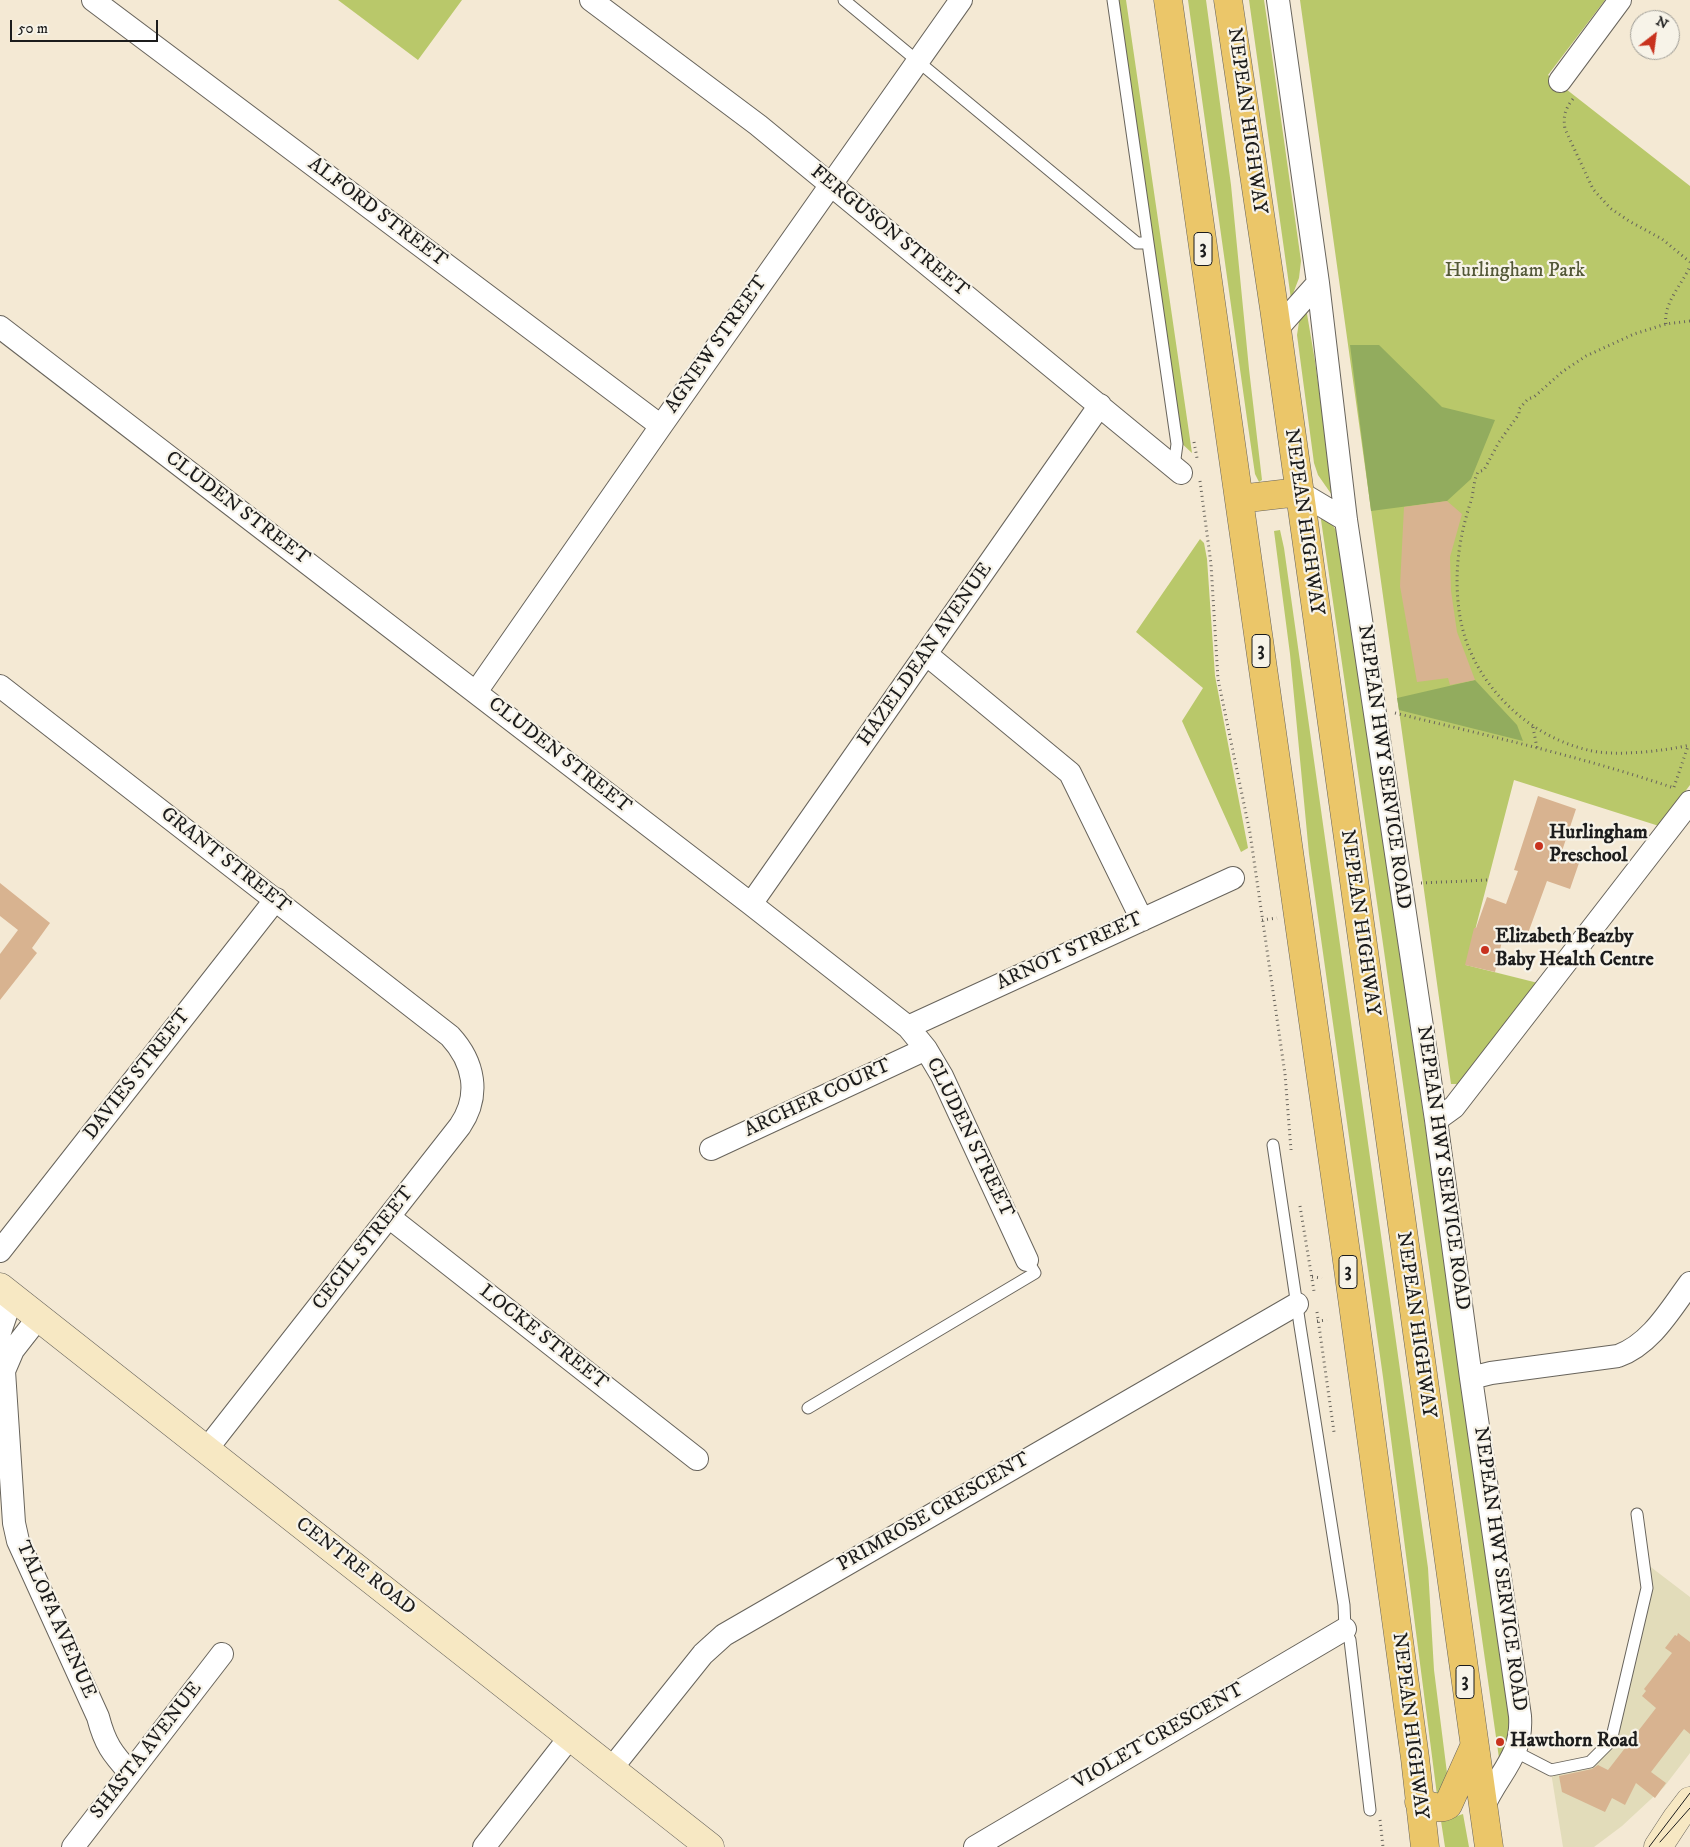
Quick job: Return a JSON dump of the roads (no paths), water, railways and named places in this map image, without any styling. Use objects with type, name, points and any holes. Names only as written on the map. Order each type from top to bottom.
[{"type":"highway","name":"NEPEAN HIGHWAY","points":[[1168,0],[1349,1275],[1415,1758],[1425,1847]]},
{"type":"highway","name":"NEPEAN HIGHWAY","points":[[1228,0],[1299,492],[1474,1746],[1490,1834]]},
{"type":"highway","points":[[1239,499],[1299,492]]},
{"type":"highway","points":[[1419,1802],[1439,1808],[1445,1808],[1448,1805],[1474,1746]]},
{"type":"main road","name":"CENTRE ROAD","points":[[6,1292],[710,1847]]},
{"type":"main road","points":[[1638,1847],[1686,1816]]},
{"type":"main road","points":[[1658,1847],[1686,1816]]},
{"type":"street","name":"ALFORD STREET","points":[[93,0],[661,426]]},
{"type":"street","name":"AGNEW STREET","points":[[476,692],[961,0]]},
{"type":"street","name":"NEPEAN HWY SERVICE ROAD","points":[[1278,0],[1318,283],[1346,520],[1436,1120],[1470,1378],[1520,1716],[1520,1736],[1516,1752],[1494,1786],[1490,1834]]},
{"type":"street","points":[[1568,87],[1620,0]]},
{"type":"street","name":"FERGUSON STREET","points":[[601,3],[728,100],[1100,406],[1188,470]]},
{"type":"street","points":[[1276,329],[1318,283]]},
{"type":"street","name":"CLUDEN STREET","points":[[0,327],[751,904],[908,1027],[926,1049],[942,1076],[1027,1260]]},
{"type":"street","name":"HAZELDEAN AVENUE","points":[[751,904],[1100,406]]},
{"type":"street","points":[[1299,492],[1346,520]]},
{"type":"street","points":[[926,654],[1070,773],[1142,920]]},
{"type":"street","name":"GRANT STREET","points":[[0,686],[450,1036]]},
{"type":"street","points":[[1436,1120],[1454,1107],[1682,794]]},
{"type":"street","name":"ARNOT STREET","points":[[908,1027],[1233,878]]},
{"type":"street","name":"DAVIES STREET","points":[[0,1251],[276,899]]},
{"type":"street","name":"CECIL STREET","points":[[206,1450],[467,1116],[473,1094],[472,1077],[468,1062],[461,1048],[450,1036]]},
{"type":"street","name":"ARCHER COURT","points":[[711,1150],[926,1049]]},
{"type":"street","name":"LOCKE STREET","points":[[389,1218],[697,1459]]},
{"type":"street","points":[[1470,1378],[1491,1373],[1618,1356],[1630,1352],[1645,1340],[1690,1283]]},
{"type":"street","points":[[0,1332],[6,1292]]},
{"type":"street","name":"PRIMROSE CRESCENT","points":[[611,1769],[703,1654],[724,1635],[1309,1301]]},
{"type":"street","name":"TALOFA AVENUE","points":[[4,1371],[13,1350],[38,1318]]},
{"type":"street","name":"TALOFA AVENUE","points":[[0,1343],[4,1371],[14,1523],[18,1540],[98,1717],[103,1736],[111,1752],[135,1767]]},
{"type":"street","name":"VIOLET CRESCENT","points":[[975,1847],[1345,1629]]},
{"type":"street","name":"SHASTA AVENUE","points":[[72,1847],[222,1654]]},
{"type":"street","points":[[484,1847],[570,1737]]},
{"type":"lane","points":[[844,0],[1137,243],[1147,243]]},
{"type":"lane","points":[[1112,0],[1177,444],[1188,470]]},
{"type":"lane","points":[[1273,1145],[1309,1301],[1344,1605],[1345,1629],[1350,1640],[1370,1810]]},
{"type":"lane","points":[[808,1408],[1035,1273],[1027,1260]]},
{"type":"lane","points":[[1516,1752],[1551,1770],[1590,1762],[1611,1741],[1647,1588],[1637,1514]]},
{"type":"tram line","points":[[1649,1847],[1690,1793]]},
{"type":"tram line","points":[[1660,1842],[1690,1808]]},
{"type":"place","name":"Hurlingham Preschool","points":[[1539,846]]},
{"type":"place","name":"Elizabeth Beazby Baby Health Centre","points":[[1485,950]]},
{"type":"place","name":"Hawthorn Road","points":[[1500,1742]]},
{"type":"park label","name":"Hurlingham Park","points":[[1515,272]]}]
